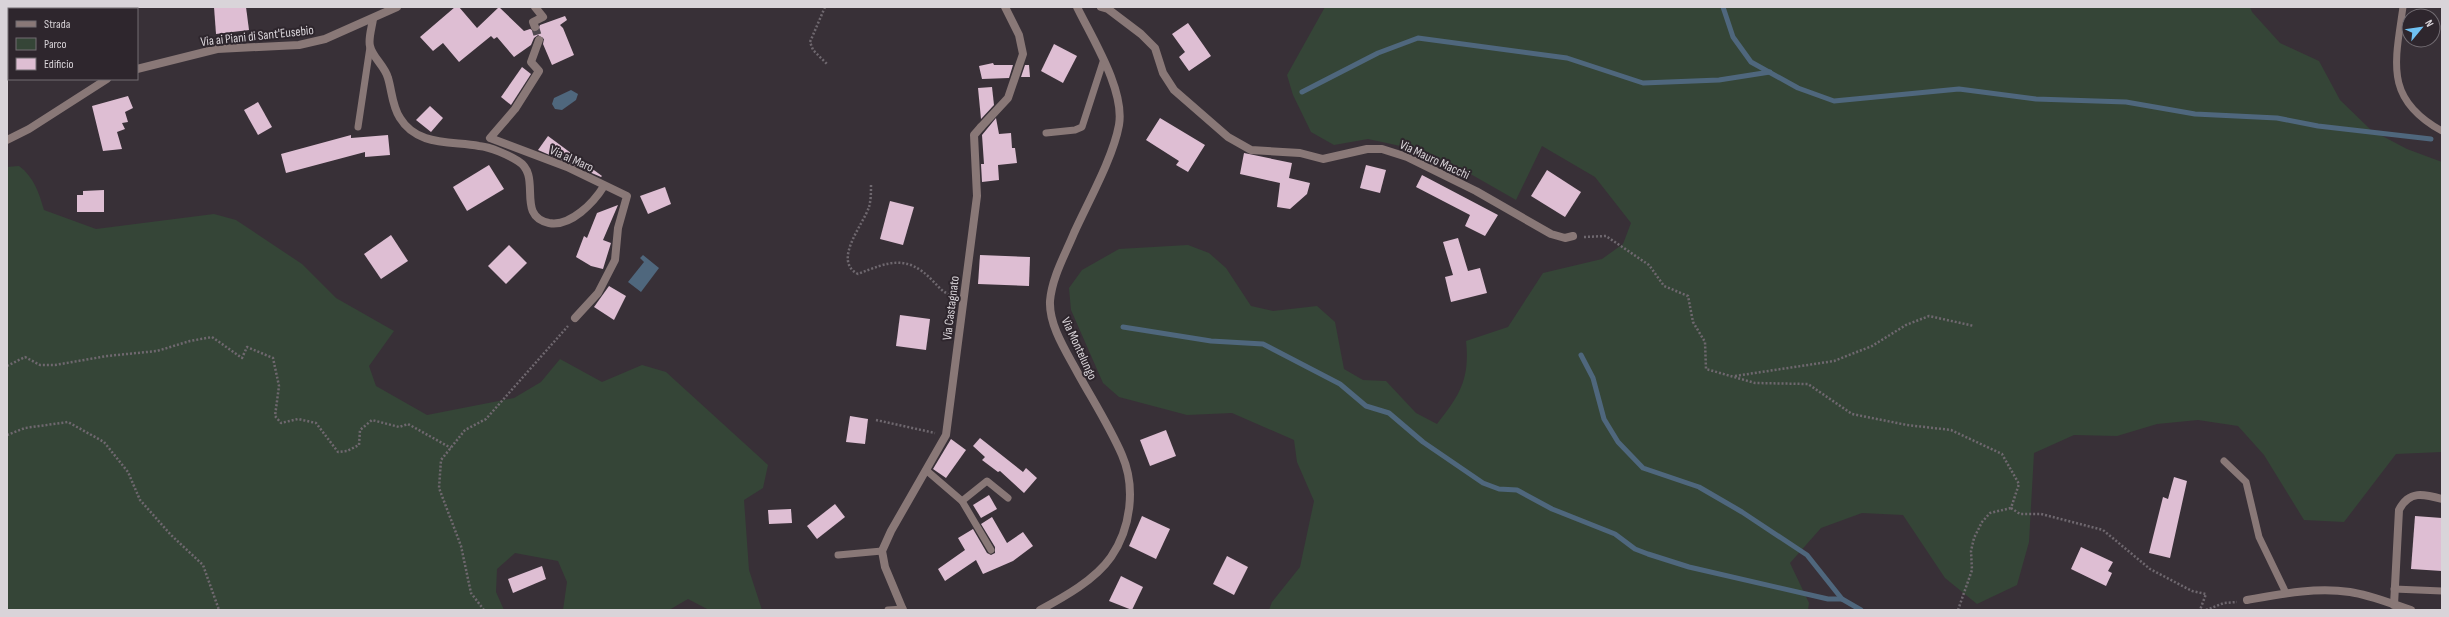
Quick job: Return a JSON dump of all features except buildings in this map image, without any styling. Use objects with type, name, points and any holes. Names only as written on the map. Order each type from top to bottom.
[{"type":"street","name":"Via ai Piani di Sant'Eusebio","points":[[138,69],[217,49],[299,45],[325,39],[397,7]]},
{"type":"street","points":[[535,7],[543,17],[533,22],[535,27]]},
{"type":"street","name":"Via Castagnato","points":[[882,551],[891,531],[946,435],[977,196],[974,135],[1008,98],[1023,54],[1019,35],[1005,7]]},
{"type":"street","name":"Via Montelungo","points":[[1040,610],[1094,575],[1111,557],[1125,529],[1130,502],[1130,478],[1122,455],[1065,350],[1053,324],[1050,302],[1055,276],[1107,160],[1119,124],[1118,105],[1113,82],[1078,7]]},
{"type":"street","name":"Via Mauro Macchi","points":[[1101,7],[1114,13],[1141,34],[1155,48],[1163,74],[1174,90],[1228,138],[1251,150],[1300,153],[1323,159],[1367,149],[1382,149],[1407,157],[1428,167],[1551,234],[1566,238],[1573,236]]},
{"type":"street","points":[[372,19],[370,47],[388,75],[394,105],[407,127],[420,137],[435,141],[481,146],[519,162],[528,174],[530,206],[533,214],[538,219],[551,224],[566,220],[587,206],[604,186]]},
{"type":"street","name":"Via al Maro","points":[[539,40],[531,62],[540,71],[514,109],[490,138],[567,167],[627,196],[618,228],[615,260],[598,294],[575,318]]},
{"type":"street","points":[[7,140],[29,129],[105,80]]},
{"type":"street","points":[[2394,605],[2399,510],[2403,502],[2414,495],[2422,494],[2442,499]]},
{"type":"street","points":[[882,551],[884,567],[903,609]]},
{"type":"street","points":[[2247,600],[2286,593],[2324,590],[2352,592],[2411,610]]},
{"type":"lane","points":[[2403,7],[2395,61],[2398,82],[2405,99],[2415,112],[2442,131]]},
{"type":"lane","points":[[358,127],[370,47]]},
{"type":"lane","points":[[1046,133],[1075,130],[1082,127],[1103,62]]},
{"type":"lane","points":[[2224,462],[2246,482],[2259,537],[2286,593]]},
{"type":"lane","points":[[926,470],[962,501],[991,550]]},
{"type":"lane","points":[[962,501],[987,481],[1008,498]]},
{"type":"lane","points":[[838,555],[882,551]]},
{"type":"lane","points":[[2394,589],[2442,591]]},
{"type":"lane","points":[[888,610],[903,609]]},
{"type":"path","points":[[825,7],[810,42],[813,50],[827,64]]},
{"type":"path","points":[[871,185],[870,206],[848,254],[848,264],[851,271],[858,274],[879,266],[903,262],[914,265],[926,274],[943,291],[964,297]]},
{"type":"path","points":[[1573,236],[1606,236],[1649,265],[1664,286],[1688,296],[1693,322],[1705,342],[1706,369],[1755,383],[1808,384],[1852,414],[1907,425],[1951,430],[2002,454],[2019,484],[2011,508]]},
{"type":"path","points":[[1733,377],[1834,361],[1872,346],[1906,325],[1929,316],[1974,326]]},
{"type":"path","points":[[484,610],[471,593],[461,546],[439,488],[441,460],[465,430],[486,419],[575,318]]},
{"type":"path","points":[[7,366],[25,357],[40,365],[55,366],[106,356],[157,351],[190,340],[212,337],[242,358],[247,347],[273,358],[279,386],[275,416],[281,422],[298,419],[316,423],[338,452],[347,451],[359,445],[360,430],[372,420],[399,427],[408,424],[451,448]]},
{"type":"path","points":[[876,420],[946,435]]},
{"type":"path","points":[[7,435],[25,428],[68,422],[104,442],[128,472],[140,500],[171,535],[203,565],[219,610]]},
{"type":"path","points":[[1958,610],[1972,570],[1971,550],[1974,538],[1982,522],[1990,513],[2011,508],[2020,514],[2041,514],[2103,530],[2150,569],[2192,591],[2206,594],[2200,610]]},
{"type":"path","points":[[2206,610],[2224,603],[2247,600]]},
{"type":"green space","points":[[1325,7],[2250,7],[2252,12],[2280,43],[2319,61],[2340,100],[2371,130],[2407,149],[2442,162],[2442,452],[2396,454],[2344,522],[2304,520],[2264,455],[2238,426],[2198,420],[2157,424],[2117,436],[2074,435],[2034,453],[2029,542],[2017,585],[1977,604],[1945,578],[1903,515],[1862,513],[1821,528],[1790,563],[1809,603],[1808,610],[1269,610],[1272,602],[1300,567],[1314,501],[1297,462],[1294,440],[1232,413],[1187,415],[1119,397],[1103,383],[1071,310],[1069,288],[1082,270],[1119,249],[1188,245],[1209,253],[1226,268],[1251,306],[1273,311],[1317,306],[1335,322],[1344,369],[1363,380],[1386,381],[1416,413],[1437,424],[1452,404],[1462,386],[1466,366],[1466,341],[1508,327],[1543,273],[1602,259],[1623,244],[1631,223],[1595,177],[1542,146],[1516,200],[1460,168],[1405,147],[1368,139],[1334,145],[1311,132],[1293,95],[1287,75]]},
{"type":"green space","points":[[19,166],[29,175],[32,180],[44,210],[96,229],[214,214],[236,220],[302,264],[336,298],[394,331],[369,366],[376,386],[427,415],[514,398],[541,382],[560,359],[602,382],[642,365],[666,372],[768,465],[763,488],[744,500],[749,570],[762,610],[709,610],[688,599],[669,610],[563,610],[567,582],[558,561],[515,553],[497,569],[496,592],[504,610],[7,610],[7,167]]},
{"type":"water","points":[[571,90],[578,94],[576,100],[562,110],[555,109],[552,104],[554,98]]},
{"type":"water","points":[[643,255],[659,268],[641,292],[628,282],[644,262],[640,258]]},
{"type":"waterway","points":[[1723,7],[1733,37],[1751,62],[1798,88],[1834,101],[1959,89],[2036,99],[2126,102],[2195,114],[2277,118],[2318,126],[2431,139]]},
{"type":"waterway","points":[[1302,92],[1378,53],[1418,38],[1567,58],[1643,83],[1719,80],[1770,72]]},
{"type":"waterway","points":[[1123,327],[1211,341],[1263,344],[1340,384],[1366,406],[1389,413],[1423,442],[1483,483],[1499,489],[1517,490],[1552,509],[1615,534],[1635,549],[1648,554],[1689,567],[1828,599],[1842,599]]},
{"type":"waterway","points":[[1581,355],[1593,378],[1604,419],[1618,442],[1643,468],[1699,487],[1742,512],[1807,555],[1842,599],[1861,610]]},
{"type":"tunnel","points":[[535,27],[539,40]]}]
